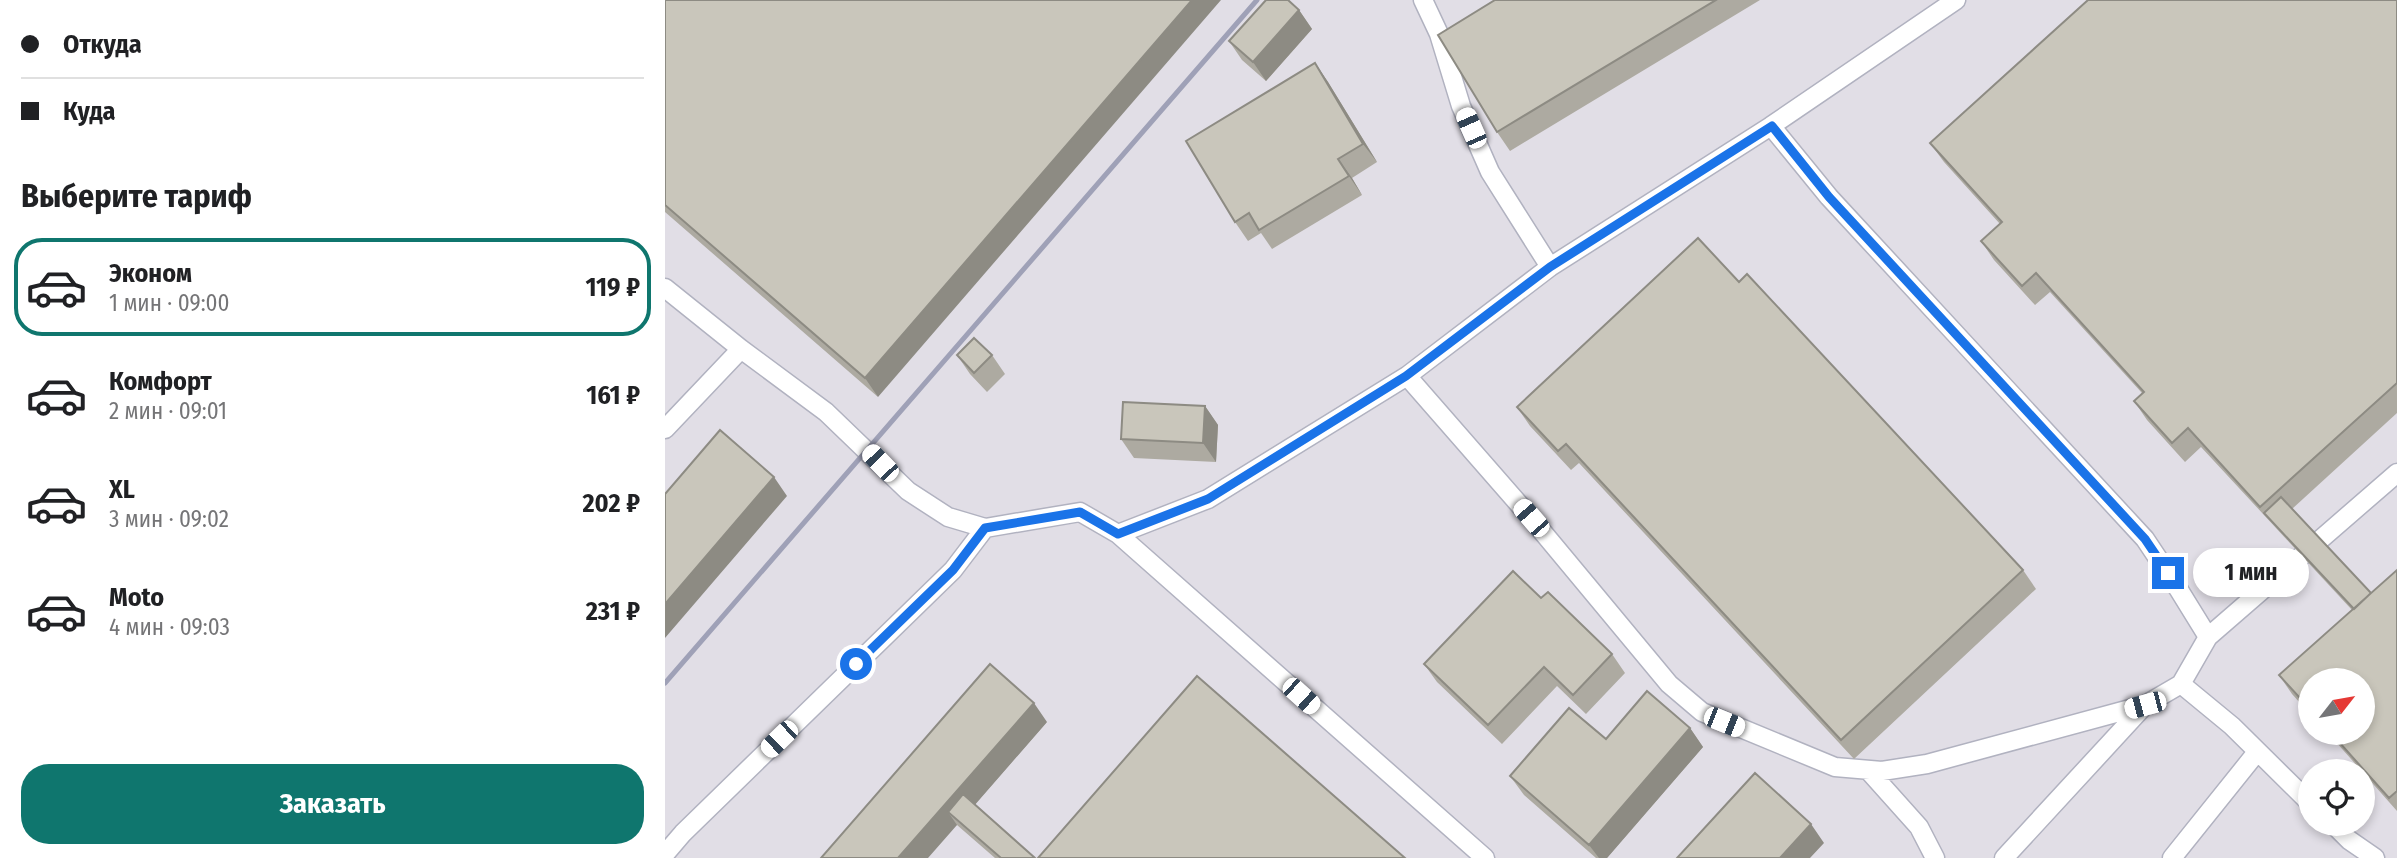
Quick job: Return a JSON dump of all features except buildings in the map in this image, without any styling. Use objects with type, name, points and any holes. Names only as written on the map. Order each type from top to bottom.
[{"type":"lane","points":[[1423,0],[1439,34],[1461,106],[1490,172],[1550,267]]},
{"type":"lane","points":[[1118,534],[1208,499],[1406,376],[1550,267],[1772,126],[1957,0]]},
{"type":"lane","points":[[1772,126],[1829,197],[2145,539],[2207,637]]},
{"type":"lane","points":[[665,288],[826,412],[908,491],[949,517],[985,528],[1080,512],[1118,534],[1485,858]]},
{"type":"lane","points":[[665,429],[741,349]]},
{"type":"lane","points":[[1406,376],[1531,518],[1669,684],[1702,712],[1835,767],[1882,771],[1927,764],[2145,705],[2181,684],[2207,637],[2394,481]]},
{"type":"lane","points":[[665,854],[674,832],[953,570],[985,528]]},
{"type":"lane","points":[[2181,684],[2232,726],[2298,791]]},
{"type":"lane","points":[[2004,858],[2145,705]]},
{"type":"lane","points":[[2172,858],[2257,752]]},
{"type":"lane","points":[[1868,769],[1919,827],[1935,858]]},
{"type":"lane","points":[[2345,836],[2375,858]]},
{"type":"shaded area","points":[[665,0],[2397,0],[2397,858],[665,858]]},
{"type":"railway","points":[[665,683],[1257,0]]},
{"type":"route","points":[[856,664],[953,570],[985,528],[1080,512],[1118,534],[1208,499],[1406,376],[1550,267],[1772,126],[1829,197],[2145,539],[2168,573]]}]
